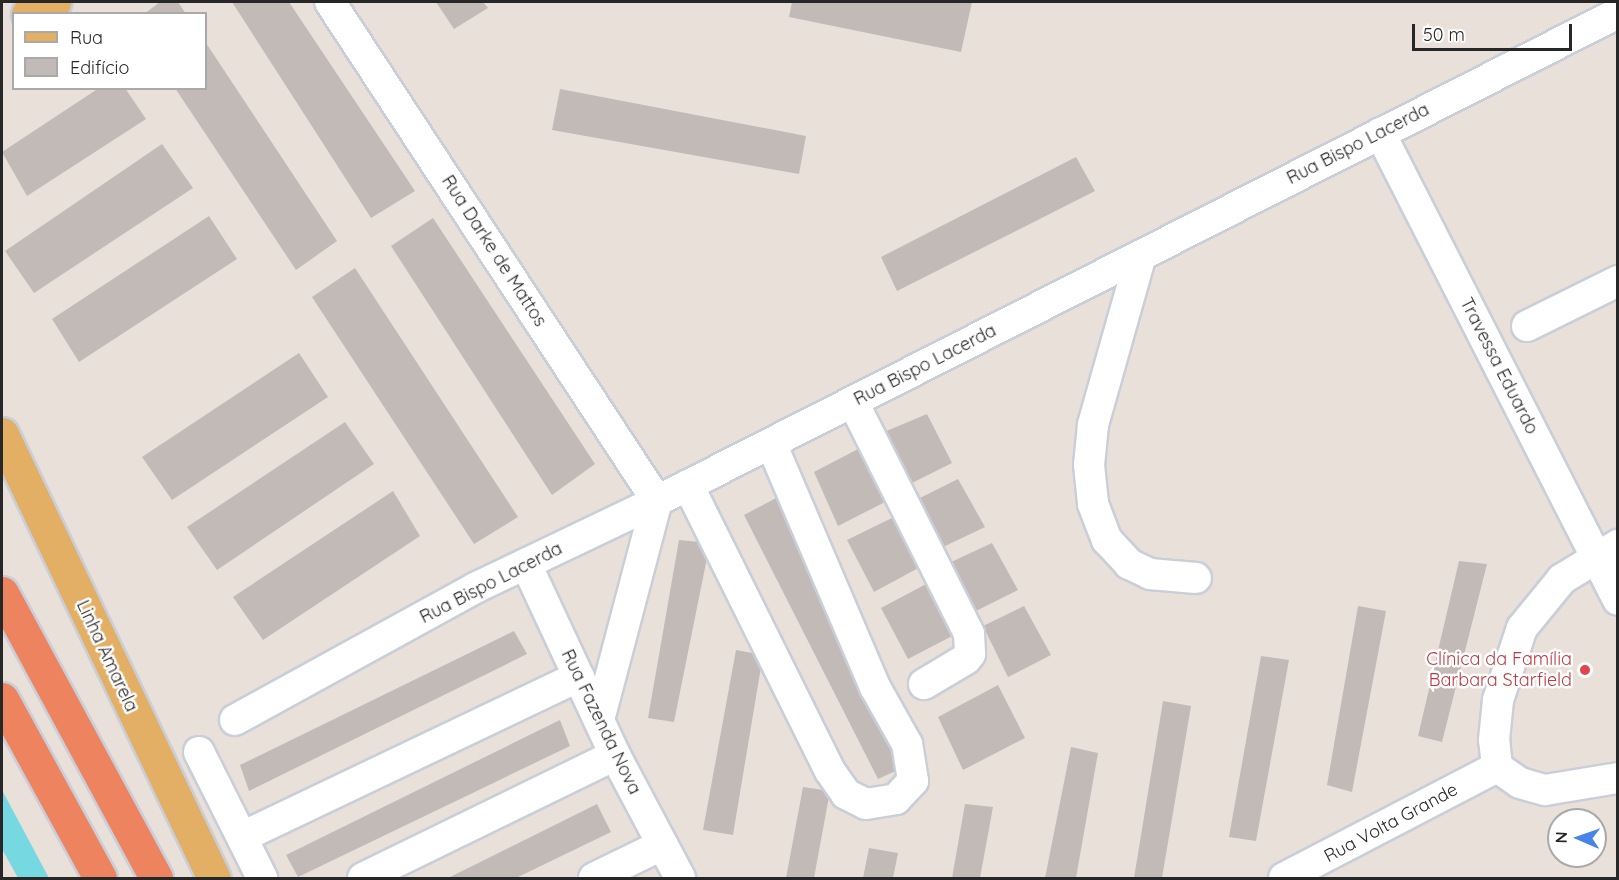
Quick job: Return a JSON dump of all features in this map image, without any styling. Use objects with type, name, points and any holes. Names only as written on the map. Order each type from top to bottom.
[{"type":"highway","points":[[2,593],[156,879]]},
{"type":"highway","points":[[2,699],[100,879]]},
{"type":"main road","points":[[32,12],[54,2]]},
{"type":"main road","name":"Linha Amarela","points":[[2,434],[214,879]]},
{"type":"street","name":"Rua Darke de Mattos","points":[[330,2],[657,501]]},
{"type":"street","name":"Rua Bispo Lacerda","points":[[235,720],[526,564],[657,501],[1617,13]]},
{"type":"street","name":"Travessa Eduardo","points":[[1380,133],[1607,550],[1617,600]]},
{"type":"street","points":[[1141,255],[1093,425],[1089,465],[1093,504],[1107,540],[1129,564],[1150,574],[1196,578]]},
{"type":"street","points":[[1527,326],[1617,281]]},
{"type":"street","points":[[853,402],[969,634],[970,654],[966,659],[924,684]]},
{"type":"street","points":[[688,485],[830,771],[846,794],[866,804],[896,799],[913,781],[907,744],[875,687],[771,443]]},
{"type":"street","points":[[599,720],[657,501]]},
{"type":"street","points":[[1607,550],[1562,579],[1522,628],[1498,700],[1494,740],[1497,767],[1520,783],[1545,790],[1617,778]]},
{"type":"street","name":"Rua Fazenda Nova","points":[[526,564],[615,755],[680,879]]},
{"type":"street","points":[[242,837],[579,676]]},
{"type":"street","points":[[198,752],[262,879]]},
{"type":"street","points":[[363,879],[615,755]]},
{"type":"street","name":"Rua Volta Grande","points":[[1284,879],[1497,767]]},
{"type":"street","points":[[594,879],[662,845]]},
{"type":"water","points":[[2,790],[49,878],[18,878],[2,849]]},
{"type":"building","points":[[160,2],[178,2],[185,12],[147,12]]},
{"type":"building","points":[[232,2],[289,2],[415,191],[371,218]]},
{"type":"building","points":[[436,2],[483,2],[488,8],[454,29]]},
{"type":"building","points":[[792,2],[972,2],[961,52],[789,17]]},
{"type":"building","points":[[207,45],[337,241],[296,270],[176,90],[207,90]]},
{"type":"building","points":[[560,89],[806,136],[799,174],[552,130]]},
{"type":"building","points":[[96,90],[126,90],[146,119],[27,196],[2,152]]},
{"type":"building","points":[[162,144],[193,188],[34,293],[5,251]]},
{"type":"building","points":[[1076,157],[1095,191],[897,291],[881,257]]},
{"type":"building","points":[[209,216],[237,259],[79,362],[52,319]]},
{"type":"building","points":[[433,218],[595,464],[552,495],[391,246]]},
{"type":"building","points":[[355,268],[518,517],[474,544],[312,297]]},
{"type":"building","points":[[299,353],[328,397],[172,500],[142,457]]},
{"type":"building","points":[[927,414],[952,463],[910,484],[884,432]]},
{"type":"building","points":[[345,422],[374,464],[217,570],[187,527]]},
{"type":"building","points":[[860,448],[887,501],[838,526],[814,472]]},
{"type":"building","points":[[958,479],[985,527],[943,547],[918,499]]},
{"type":"building","points":[[393,491],[420,536],[263,640],[233,597]]},
{"type":"building","points":[[778,497],[913,763],[878,779],[744,515]]},
{"type":"building","points":[[896,516],[922,566],[874,592],[847,540]]},
{"type":"building","points":[[679,540],[710,543],[674,722],[648,718]]},
{"type":"building","points":[[992,543],[1018,590],[976,611],[949,563]]},
{"type":"building","points":[[1459,561],[1487,564],[1442,742],[1418,736]]},
{"type":"building","points":[[928,583],[956,634],[908,659],[881,608]]},
{"type":"building","points":[[1024,606],[1051,655],[1008,677],[983,626]]},
{"type":"building","points":[[1358,606],[1386,611],[1352,792],[1327,785]]},
{"type":"building","points":[[514,631],[527,654],[249,791],[240,765]]},
{"type":"building","points":[[736,650],[763,655],[733,835],[703,830]]},
{"type":"building","points":[[1261,656],[1289,660],[1256,841],[1229,837]]},
{"type":"building","points":[[998,685],[1025,738],[963,770],[938,717]]},
{"type":"building","points":[[1163,701],[1191,706],[1162,878],[1134,878]]},
{"type":"building","points":[[560,720],[570,746],[298,877],[286,855]]},
{"type":"building","points":[[1071,747],[1098,753],[1076,878],[1045,878]]},
{"type":"building","points":[[803,787],[830,791],[814,878],[786,878]]},
{"type":"building","points":[[597,804],[611,832],[516,878],[448,878]]},
{"type":"building","points":[[965,804],[993,807],[980,878],[952,878]]},
{"type":"building","points":[[869,848],[898,853],[893,878],[863,878]]},
{"type":"place","name":"Clínica da Família Barbara Starfield","points":[[1585,670]]}]
